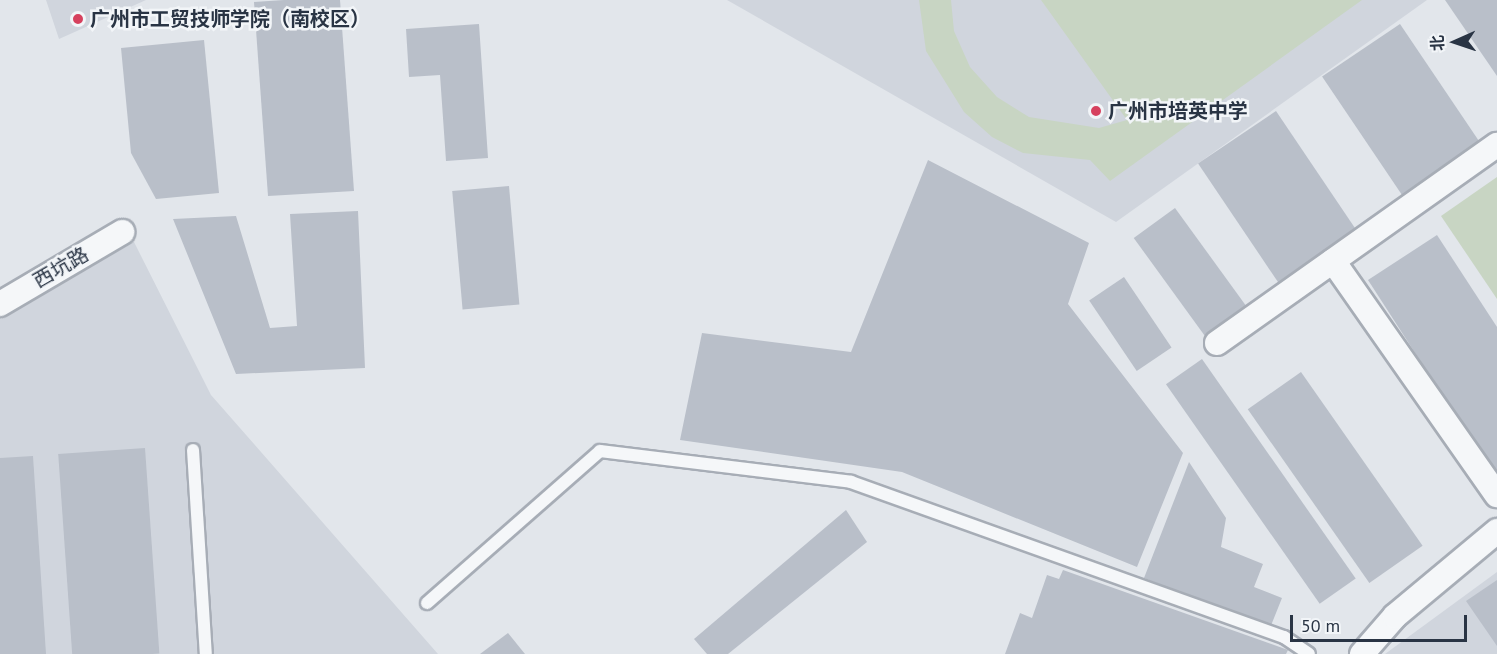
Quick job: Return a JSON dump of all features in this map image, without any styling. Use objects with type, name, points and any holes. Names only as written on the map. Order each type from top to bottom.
[{"type":"street","points":[[1217,343],[1497,146]]},
{"type":"street","name":"西坑路","points":[[0,304],[122,232]]},
{"type":"street","points":[[1333,261],[1497,495]]},
{"type":"street","points":[[1362,654],[1395,616],[1497,531]]},
{"type":"lane","points":[[193,450],[206,654]]},
{"type":"lane","points":[[427,603],[600,451],[851,482],[1284,637],[1309,654]]},
{"type":"shaded area","name":"广州市工贸技师学院（南校区）","points":[[46,0],[146,0],[59,39]]},
{"type":"shaded area","name":"广州市培英中学","points":[[727,0],[1427,0],[1116,222]]},
{"type":"shaded area","points":[[134,242],[211,395],[438,654],[0,654],[0,318]]},
{"type":"shaded area","points":[[1497,572],[1497,654],[1385,654]]},
{"type":"green space","points":[[919,0],[951,0],[954,31],[970,67],[997,97],[1029,117],[1099,128],[1127,120],[1041,0],[1362,0],[1110,181],[1090,160],[1023,153],[992,137],[964,112],[926,51]]},
{"type":"green space","points":[[1497,177],[1497,299],[1441,216]]},
{"type":"building","points":[[340,0],[354,191],[268,196],[254,2]]},
{"type":"building","points":[[1445,0],[1497,0],[1497,76]]},
{"type":"building","points":[[479,24],[488,158],[446,161],[440,75],[409,77],[406,29]]},
{"type":"building","points":[[1400,24],[1483,148],[1405,200],[1322,77]]},
{"type":"building","points":[[204,40],[219,193],[156,199],[131,153],[121,48]]},
{"type":"building","points":[[1276,111],[1359,235],[1281,287],[1198,164]]},
{"type":"building","points":[[928,160],[1089,243],[1068,304],[1183,453],[1137,567],[902,472],[680,440],[702,333],[851,352]]},
{"type":"building","points":[[509,186],[519,305],[463,310],[452,191]]},
{"type":"building","points":[[1175,208],[1247,307],[1205,337],[1134,238]]},
{"type":"building","points":[[358,211],[365,368],[236,374],[173,219],[236,216],[270,328],[297,326],[290,214]]},
{"type":"building","points":[[1437,235],[1497,327],[1497,480],[1368,280]]},
{"type":"building","points":[[1124,277],[1172,347],[1137,371],[1089,300]]},
{"type":"building","points":[[1202,359],[1356,579],[1320,604],[1166,384]]},
{"type":"building","points":[[1301,372],[1423,546],[1369,583],[1248,409]]},
{"type":"building","points":[[145,448],[159,653],[72,654],[58,454]]},
{"type":"building","points":[[33,456],[46,654],[0,654],[0,458]]},
{"type":"building","points":[[1189,462],[1226,518],[1221,547],[1263,564],[1254,587],[1282,598],[1270,628],[1144,578]]},
{"type":"building","points":[[846,510],[867,542],[728,654],[707,654],[694,639]]},
{"type":"building","points":[[1063,570],[1288,650],[1286,654],[1005,654],[1020,613],[1032,618],[1047,575],[1059,579]]},
{"type":"building","points":[[1497,580],[1497,646],[1466,601]]},
{"type":"building","points":[[508,633],[525,654],[480,654]]},
{"type":"place","name":"广州市工贸技师学院（南校区）","points":[[78,19]]},
{"type":"place","name":"广州市培英中学","points":[[1096,111]]}]
